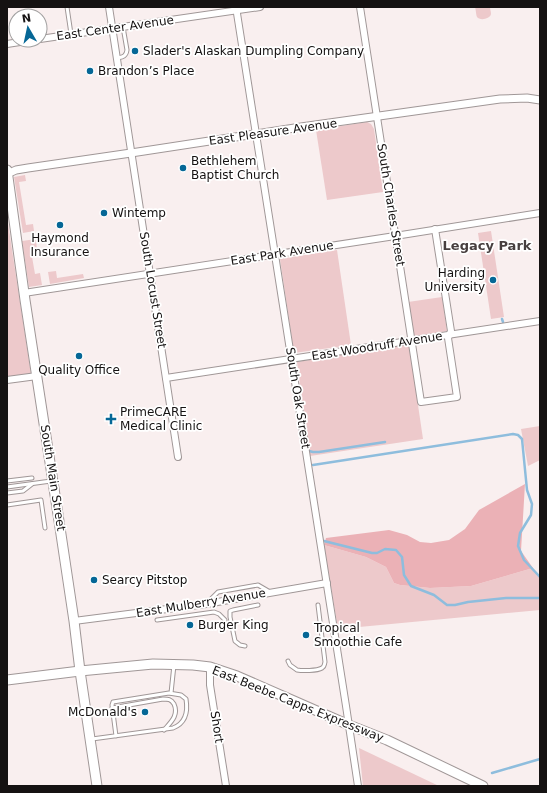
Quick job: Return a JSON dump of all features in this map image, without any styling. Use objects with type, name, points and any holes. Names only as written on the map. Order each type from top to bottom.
[{"type":"main road","name":"South Main Street","points":[[7,170],[9,198],[53,480],[97,786]]},
{"type":"main road","name":"East Beebe Capps Expressway","points":[[7,680],[153,664],[193,665],[210,668],[237,676],[387,740],[483,786]]},
{"type":"street","name":"South Locust Street","points":[[109,7],[178,457]]},
{"type":"street","name":"East Center Avenue","points":[[48,38],[236,9],[260,7]]},
{"type":"street","name":"South Charles Street","points":[[360,7],[421,402],[457,397],[448,338],[449,335]]},
{"type":"street","name":"South Oak Street","points":[[236,9],[358,786]]},
{"type":"street","name":"East Pleasure Avenue","points":[[7,174],[22,169],[377,117],[500,100],[527,98],[540,100]]},
{"type":"street","name":"East Park Avenue","points":[[24,293],[540,213]]},
{"type":"street","points":[[435,230],[451,331],[449,335]]},
{"type":"street","name":"East Woodruff Avenue","points":[[166,378],[540,321]]},
{"type":"street","points":[[7,380],[37,376]]},
{"type":"street","name":"East Mulberry Avenue","points":[[74,621],[206,604],[327,583]]},
{"type":"street","name":"Short","points":[[210,668],[210,685],[226,786]]},
{"type":"lane","points":[[67,7],[71,34]]},
{"type":"lane","points":[[117,58],[124,57],[126,53],[123,27]]},
{"type":"lane","points":[[7,481],[32,478]]},
{"type":"lane","points":[[7,487],[53,480]]},
{"type":"lane","points":[[7,493],[23,491],[33,483]]},
{"type":"lane","points":[[7,505],[41,500],[45,528]]},
{"type":"lane","points":[[206,604],[218,592],[258,585],[272,592]]},
{"type":"lane","points":[[245,646],[240,645],[235,641],[230,611],[258,605]]},
{"type":"lane","points":[[288,660],[290,665],[297,670],[302,671],[319,669],[324,665],[318,605]]},
{"type":"lane","points":[[157,620],[214,612],[219,614],[225,620]]},
{"type":"lane","points":[[171,693],[174,665]]},
{"type":"lane","points":[[90,740],[174,728],[183,720],[188,711],[186,699],[181,695],[169,693],[113,702],[112,708],[116,736]]},
{"type":"lane","points":[[112,708],[169,699],[173,702],[176,714],[164,730]]},
{"type":"shaded area","points":[[475,7],[490,7],[490,16],[485,19],[478,18]]},
{"type":"shaded area","points":[[367,122],[371,124],[374,129],[383,192],[327,200],[316,130]]},
{"type":"shaded area","points":[[25,175],[26,181],[19,182],[26,225],[33,224],[34,231],[23,233],[14,177]]},
{"type":"shaded area","points":[[7,217],[31,374],[7,378]]},
{"type":"shaded area","points":[[491,231],[504,317],[491,319],[478,233]]},
{"type":"shaded area","points":[[36,239],[37,250],[31,251],[35,274],[40,273],[42,285],[29,287],[22,241]]},
{"type":"shaded area","points":[[337,250],[351,345],[294,353],[280,259]]},
{"type":"shaded area","points":[[56,271],[57,278],[83,274],[84,278],[50,284],[48,272]]},
{"type":"shaded area","points":[[442,297],[447,331],[414,337],[408,302]]},
{"type":"shaded area","points":[[409,344],[423,439],[310,456],[297,362]]},
{"type":"shaded area","points":[[540,426],[540,460],[528,466],[521,429]]},
{"type":"shaded area","points":[[525,484],[521,551],[533,568],[471,586],[430,588],[400,585],[394,583],[386,567],[366,557],[324,545],[326,538],[389,530],[407,535],[420,542],[431,543],[449,540],[465,529],[479,510]]},
{"type":"shaded area","points":[[324,545],[366,557],[386,567],[394,583],[400,585],[430,588],[471,586],[533,568],[540,576],[540,610],[338,629]]},
{"type":"shaded area","points":[[359,748],[439,786],[363,786]]},
{"type":"waterway","points":[[313,465],[513,434],[518,435],[522,439],[527,490],[532,504],[531,515],[520,533],[518,546],[524,560],[540,577]]},
{"type":"waterway","points":[[309,451],[319,452],[385,442]]},
{"type":"waterway","points":[[324,541],[372,553],[377,553],[385,549],[396,550],[402,557],[404,575],[411,586],[434,595],[447,605],[506,598],[540,598]]},
{"type":"waterway","points":[[492,773],[540,759]]},
{"type":"place","name":"Slader's Alaskan Dumpling Company","points":[[135,51]]},
{"type":"place","name":"Brandon’s Place","points":[[90,71]]},
{"type":"place","name":"Bethlehem Baptist Church","points":[[183,168]]},
{"type":"place","name":"Wintemp","points":[[104,213]]},
{"type":"place","name":"Haymond Insurance","points":[[60,225]]},
{"type":"place","name":"Harding University","points":[[493,280]]},
{"type":"place","name":"Quality Office","points":[[79,356]]},
{"type":"place","name":"PrimeCARE Medical Clinic","points":[[111,419]]},
{"type":"place","name":"Searcy Pitstop","points":[[94,580]]},
{"type":"place","name":"Burger King","points":[[190,625]]},
{"type":"place","name":"Tropical Smoothie Cafe","points":[[306,635]]},
{"type":"place","name":"McDonald's","points":[[145,712]]},
{"type":"district","name":"Legacy Park","points":[[487,245]]}]
